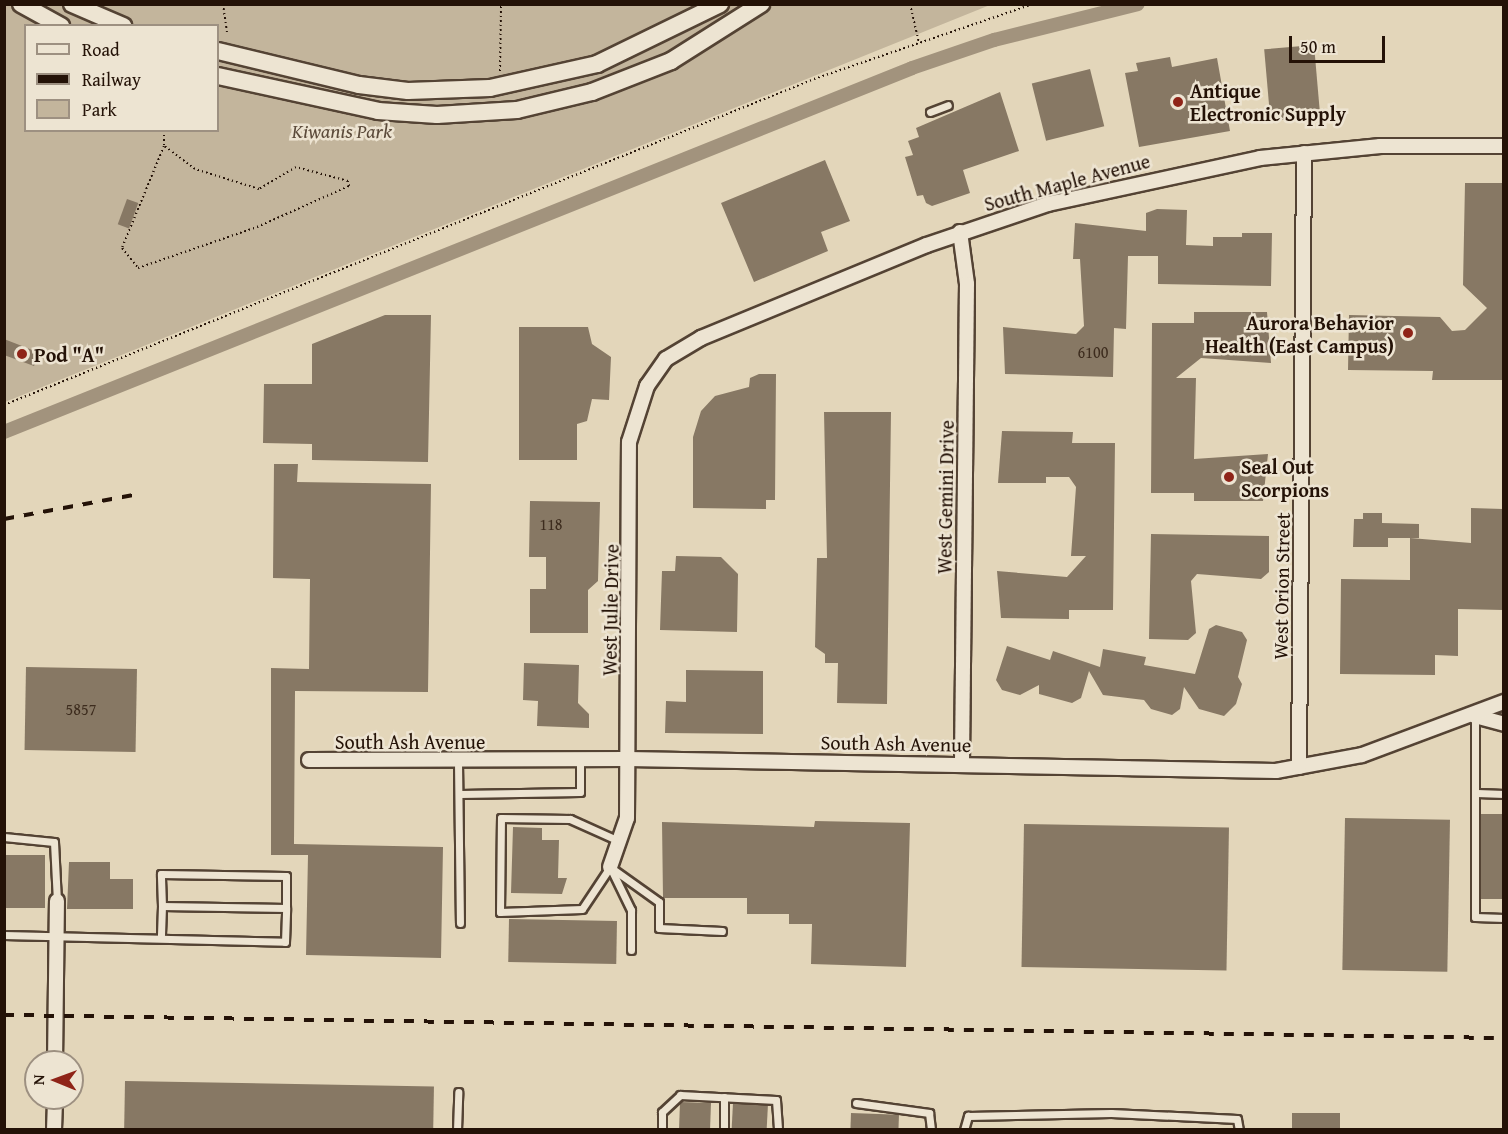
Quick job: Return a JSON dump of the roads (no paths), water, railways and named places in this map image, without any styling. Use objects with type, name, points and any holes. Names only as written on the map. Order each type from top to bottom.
[{"type":"street","points":[[21,4],[59,24]]},
{"type":"street","points":[[219,51],[359,85],[490,88],[597,64],[720,4]]},
{"type":"street","points":[[219,76],[378,111],[437,115],[516,110],[592,92],[671,61],[760,4]]},
{"type":"street","points":[[64,24],[73,5],[118,24]]},
{"type":"street","name":"South Maple Avenue","points":[[666,359],[701,338],[960,232],[1129,184],[1304,153],[1380,146],[1503,146]]},
{"type":"street","name":"West Orion Street","points":[[1299,767],[1304,153]]},
{"type":"street","name":"West Gemini Drive","points":[[960,232],[967,284],[962,763]]},
{"type":"street","name":"West Julie Drive","points":[[610,867],[627,818],[629,442],[647,386],[666,359]]},
{"type":"street","name":"South Ash Avenue","points":[[309,760],[458,762],[628,759],[1299,767],[1362,755],[1475,716],[1503,702]]},
{"type":"street","points":[[1475,716],[1503,724]]},
{"type":"street","points":[[55,1050],[57,901]]},
{"type":"street","points":[[54,1110],[54,1130]]},
{"type":"lane","points":[[930,112],[948,105]]},
{"type":"lane","points":[[1475,716],[1477,793],[1475,917],[1503,918]]},
{"type":"lane","points":[[460,794],[580,792],[580,760]]},
{"type":"lane","points":[[458,762],[460,923]]},
{"type":"lane","points":[[1477,793],[1503,794]]},
{"type":"lane","points":[[610,867],[582,909],[500,912],[501,818],[570,819],[619,840]]},
{"type":"lane","points":[[4,837],[54,842],[57,901]]},
{"type":"lane","points":[[610,867],[659,902],[659,928],[722,931]]},
{"type":"lane","points":[[610,867],[631,910],[631,950]]},
{"type":"lane","points":[[4,935],[285,942],[285,876],[161,874],[161,938]]},
{"type":"lane","points":[[162,906],[286,908]]},
{"type":"lane","points":[[457,1130],[458,1092]]},
{"type":"lane","points":[[662,1130],[662,1112],[680,1095],[776,1100],[778,1130]]},
{"type":"lane","points":[[723,1097],[724,1130]]},
{"type":"lane","points":[[856,1102],[929,1113],[931,1130]]},
{"type":"lane","points":[[964,1130],[968,1116],[1111,1113],[1237,1119],[1239,1130]]},
{"type":"waterway","points":[[4,432],[912,68],[994,40],[1138,4]]},
{"type":"railway","points":[[4,519],[139,494]]},
{"type":"railway","points":[[4,1015],[1504,1038]]},
{"type":"place","name":"Antique Electronic Supply","points":[[1178,102]]},
{"type":"place","name":"Aurora Behavior Health (East Campus)","points":[[1408,333]]},
{"type":"place","name":"Pod \"A\"","points":[[22,354]]},
{"type":"place","name":"Seal Out Scorpions","points":[[1229,477]]},
{"type":"park label","name":"Kiwanis Park","points":[[342,130]]}]
